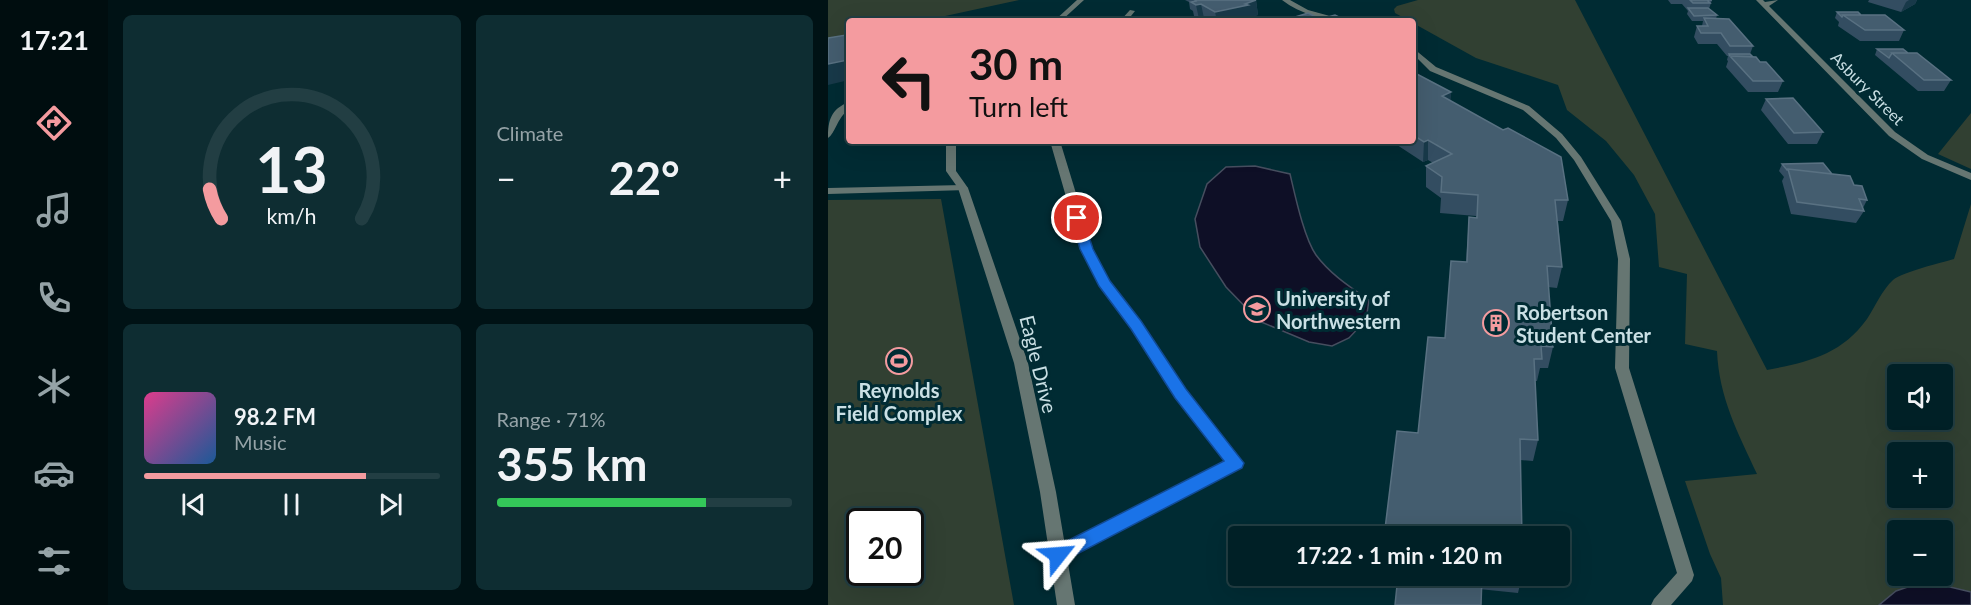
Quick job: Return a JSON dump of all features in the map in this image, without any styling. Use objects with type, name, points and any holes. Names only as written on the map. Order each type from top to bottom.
[{"type":"street","points":[[1060,18],[1081,0]]},
{"type":"street","points":[[1285,0],[1306,11],[1333,18]]},
{"type":"street","points":[[1762,3],[1775,0]]},
{"type":"street","name":"Asbury Street","points":[[1762,3],[1892,134],[1934,161],[1971,177]]},
{"type":"street","points":[[1126,18],[1132,11]]},
{"type":"street","points":[[1416,53],[1433,69],[1526,108],[1559,136],[1578,159],[1616,221],[1623,259],[1622,368],[1686,575],[1660,605]]},
{"type":"street","points":[[828,135],[829,125],[846,107]]},
{"type":"street","name":"Eagle Drive","points":[[951,144],[951,171],[963,188],[1021,363],[1048,492],[1066,605]]},
{"type":"street","points":[[1056,144],[1087,249],[1104,283],[1136,325],[1180,393],[1236,463],[1058,555]]},
{"type":"street","points":[[828,191],[963,188]]},
{"type":"green space","points":[[828,0],[1019,0],[936,18],[846,18],[846,38],[828,41]]},
{"type":"green space","points":[[1418,0],[1575,0],[1767,370],[1810,360],[1835,349],[1857,331],[1893,280],[1913,271],[1954,259],[1971,204],[1971,592],[1934,586],[1953,586],[1953,520],[1887,520],[1887,586],[1923,586],[1901,592],[1879,605],[1723,605],[1721,578],[1710,554],[1685,481],[1757,474],[1726,400],[1721,384],[1717,351],[1685,344],[1687,274],[1659,267],[1655,214],[1634,175],[1606,141],[1567,110],[1558,85],[1476,58],[1416,25],[1416,18],[1404,18],[1395,13],[1394,9],[1397,6]]},
{"type":"green space","points":[[1971,113],[1971,169],[1938,154]]},
{"type":"green space","name":"Reynolds Field Complex","points":[[941,199],[1014,605],[828,605],[828,200]]},
{"type":"water","points":[[1255,166],[1290,174],[1304,227],[1316,255],[1334,274],[1369,300],[1366,320],[1349,338],[1332,346],[1309,342],[1259,321],[1226,287],[1200,247],[1195,219],[1207,184],[1226,167]]},
{"type":"water","points":[[1910,586],[1946,586],[1971,592],[1971,605],[1879,605],[1896,591]]},
{"type":"building","points":[[1195,0],[1256,0],[1245,4],[1248,5],[1215,12],[1201,4],[1196,5],[1191,2]]},
{"type":"building","points":[[1690,0],[1707,0],[1710,3],[1693,3]]},
{"type":"building","points":[[1688,8],[1708,8],[1717,15],[1694,16]]},
{"type":"building","points":[[1837,12],[1858,12],[1861,15],[1843,15],[1842,17]]},
{"type":"building","points":[[1308,13],[1318,18],[1292,18]]},
{"type":"building","points":[[1335,15],[1341,18],[1324,18]]},
{"type":"building","points":[[1843,15],[1885,15],[1904,30],[1865,30]]},
{"type":"building","points":[[1704,18],[1729,19],[1753,46],[1730,46],[1721,33],[1701,33],[1697,26],[1708,26]]},
{"type":"building","points":[[846,35],[846,60],[828,64],[828,38]]},
{"type":"building","points":[[1877,49],[1903,49],[1908,53],[1892,53],[1889,58]]},
{"type":"building","points":[[1892,53],[1917,53],[1951,80],[1924,80]]},
{"type":"building","points":[[1729,54],[1750,54],[1753,57],[1730,56]]},
{"type":"building","points":[[1730,56],[1756,57],[1760,62],[1766,62],[1783,81],[1753,81]]},
{"type":"building","name":"Robertson Student Center","points":[[1416,74],[1451,92],[1442,96],[1503,130],[1508,128],[1561,157],[1568,200],[1555,200],[1562,267],[1547,266],[1553,347],[1541,346],[1542,359],[1534,359],[1538,440],[1520,439],[1522,526],[1385,526],[1397,431],[1418,433],[1428,337],[1445,338],[1451,261],[1467,262],[1469,217],[1477,218],[1478,195],[1441,192],[1442,177],[1426,166],[1452,154],[1428,140],[1424,142],[1416,137]]},
{"type":"building","points":[[1793,98],[1823,132],[1794,133],[1766,99]]},
{"type":"building","points":[[1823,163],[1832,174],[1787,170],[1782,164]]},
{"type":"building","points":[[1788,169],[1850,176],[1854,185],[1862,186],[1867,200],[1859,199],[1864,211],[1797,202]]},
{"type":"building","points":[[1397,586],[1482,586],[1481,605],[1395,605]]},
{"type":"place","name":"University of Northwestern","points":[[1257,309]]},
{"type":"place","name":"Robertson Student Center","points":[[1496,323]]},
{"type":"place","name":"Reynolds Field Complex","points":[[899,361]]},
{"type":"route","points":[[1058,555],[1236,463],[1180,393],[1136,325],[1104,283],[1087,249],[1077,218]]}]
